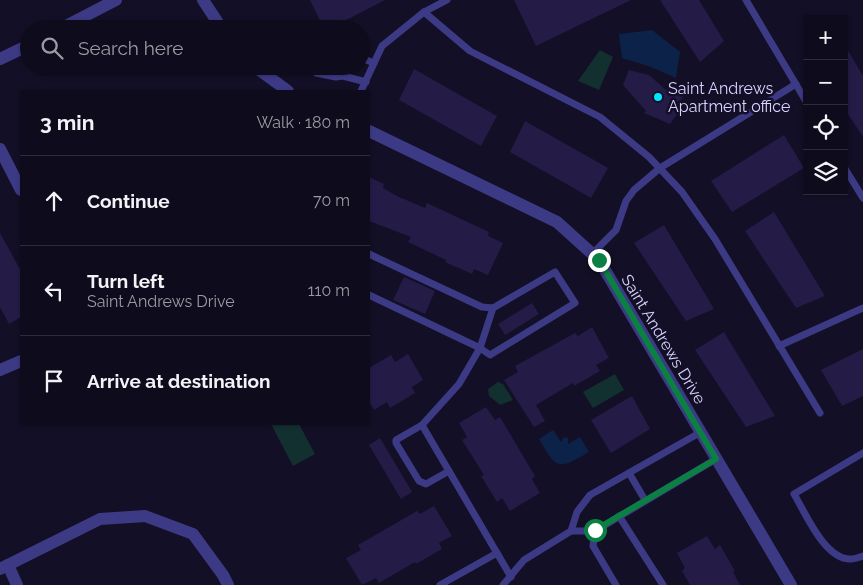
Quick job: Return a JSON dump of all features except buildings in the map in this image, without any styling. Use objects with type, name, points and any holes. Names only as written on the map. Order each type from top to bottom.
[{"type":"street","points":[[77,20],[116,0]]},
{"type":"street","points":[[203,0],[216,20]]},
{"type":"street","points":[[0,59],[20,49]]},
{"type":"street","points":[[266,75],[287,90]]},
{"type":"street","name":"Saint Andrews Drive","points":[[370,131],[557,222],[599,260],[791,585]]},
{"type":"street","points":[[0,149],[20,188]]},
{"type":"street","points":[[0,370],[20,361]]},
{"type":"street","points":[[17,585],[4,567],[100,519],[145,516],[193,534],[223,575],[228,585]]},
{"type":"lane","points":[[370,72],[382,46],[424,12],[446,0]]},
{"type":"lane","points":[[746,0],[803,96]]},
{"type":"lane","points":[[424,12],[470,51],[600,117],[660,168],[682,192],[715,239],[820,413]]},
{"type":"lane","points":[[370,61],[374,63]]},
{"type":"lane","points":[[324,75],[336,78],[342,76],[366,82]]},
{"type":"lane","points":[[362,90],[369,75]]},
{"type":"lane","points":[[592,254],[616,230],[626,201],[634,190],[660,168],[796,84]]},
{"type":"lane","points":[[848,173],[863,198]]},
{"type":"lane","points":[[370,254],[482,306],[493,308],[555,272],[574,303],[490,355],[480,348],[370,295]]},
{"type":"lane","points":[[449,471],[426,484],[422,484],[419,482],[396,440],[422,425],[459,384],[480,348],[493,308]]},
{"type":"lane","points":[[779,346],[863,308]]},
{"type":"lane","points":[[422,425],[511,577]]},
{"type":"lane","points":[[571,531],[577,512],[590,495],[701,432]]},
{"type":"lane","points":[[863,453],[794,494],[822,542],[834,553],[850,559],[863,556]]},
{"type":"lane","points":[[503,585],[524,560],[571,531],[595,530],[716,459]]},
{"type":"lane","points":[[629,473],[645,500]]},
{"type":"lane","points":[[619,516],[664,585]]},
{"type":"lane","points":[[595,530],[593,546],[616,585]]},
{"type":"lane","points":[[440,585],[497,553]]},
{"type":"green space","points":[[600,50],[613,57],[599,90],[578,81]]},
{"type":"green space","points":[[615,374],[624,390],[593,408],[583,392]]},
{"type":"green space","points":[[498,382],[503,384],[513,400],[500,405],[489,396],[488,389]]},
{"type":"green space","points":[[272,425],[300,425],[315,454],[293,466]]},
{"type":"water","points":[[652,30],[680,52],[676,78],[651,67],[622,58],[619,34]]},
{"type":"water","points":[[553,430],[561,442],[564,437],[568,438],[568,444],[580,437],[589,452],[571,462],[559,464],[550,457],[539,439]]},
{"type":"place","name":"Saint Andrews Apartment office","points":[[658,97]]},
{"type":"route","points":[[595,530],[716,459],[599,260]]}]
